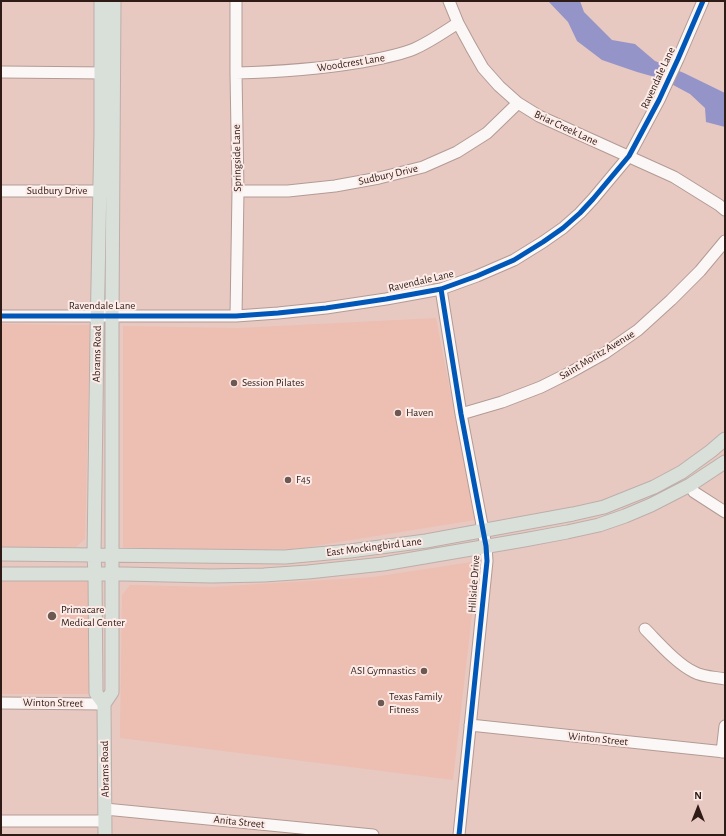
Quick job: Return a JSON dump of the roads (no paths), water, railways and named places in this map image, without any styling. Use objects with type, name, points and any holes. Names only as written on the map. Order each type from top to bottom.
[{"type":"main road","name":"Abrams Road","points":[[101,1],[107,73]]},
{"type":"main road","name":"Abrams Road","points":[[105,835],[104,704],[112,692],[112,316],[106,191],[101,132],[114,1]]},
{"type":"main road","name":"Abrams Road","points":[[104,704],[96,693],[94,555],[97,316],[106,191]]},
{"type":"main road","points":[[96,407],[112,407]]},
{"type":"main road","name":"East Mockingbird Lane","points":[[1,554],[285,557],[426,541],[604,507],[654,487],[682,472],[725,439]]},
{"type":"main road","name":"East Mockingbird Lane","points":[[1,574],[211,576],[264,575],[383,564],[567,532],[599,525],[651,505],[690,485],[725,462]]},
{"type":"main road","points":[[682,472],[690,485]]},
{"type":"street","name":"Springside Lane","points":[[236,1],[238,192],[236,316]]},
{"type":"street","name":"Briar Creek Lane","points":[[449,1],[470,47],[483,68],[499,86],[518,103],[539,116],[674,177],[725,210]]},
{"type":"street","name":"Ravendale Lane","points":[[1,316],[236,316],[326,308],[386,299],[441,288],[477,276],[514,260],[548,239],[580,213],[598,194],[629,156],[659,100],[703,1]]},
{"type":"street","name":"Woodcrest Lane","points":[[236,73],[304,70],[385,58],[413,50],[434,39],[458,23]]},
{"type":"street","points":[[1,72],[107,73]]},
{"type":"street","name":"Sudbury Drive","points":[[238,192],[288,191],[335,186],[379,178],[423,167],[457,152],[487,133],[518,103]]},
{"type":"street","name":"Sudbury Drive","points":[[1,191],[106,191]]},
{"type":"street","name":"Saint Moritz Avenue","points":[[461,414],[502,402],[541,387],[572,372],[605,353],[638,330],[671,300],[700,271],[725,241]]},
{"type":"street","name":"Hillside Drive","points":[[441,288],[461,414],[486,546],[487,561],[459,835]]},
{"type":"street","points":[[690,485],[694,492],[725,512]]},
{"type":"street","points":[[645,629],[684,666],[695,673],[725,679]]},
{"type":"street","name":"Winton Street","points":[[1,703],[104,704]]},
{"type":"street","name":"Winton Street","points":[[470,725],[723,752]]},
{"type":"street","points":[[723,752],[725,726]]},
{"type":"street","name":"Anita Street","points":[[1,821],[105,815],[373,835]]},
{"type":"water","points":[[548,1],[580,1],[584,12],[612,40],[635,44],[655,61],[725,93],[725,127],[706,122],[705,108],[690,94],[662,79],[602,60],[577,41],[568,22]]},
{"type":"place","name":"Session Pilates","points":[[234,383]]},
{"type":"place","name":"Haven","points":[[398,413]]},
{"type":"place","name":"F45","points":[[288,480]]},
{"type":"place","name":"Primacare Medical Center","points":[[52,616]]},
{"type":"place","name":"ASI Gymnastics","points":[[424,671]]},
{"type":"place","name":"Texas Family Fitness","points":[[381,703]]}]
